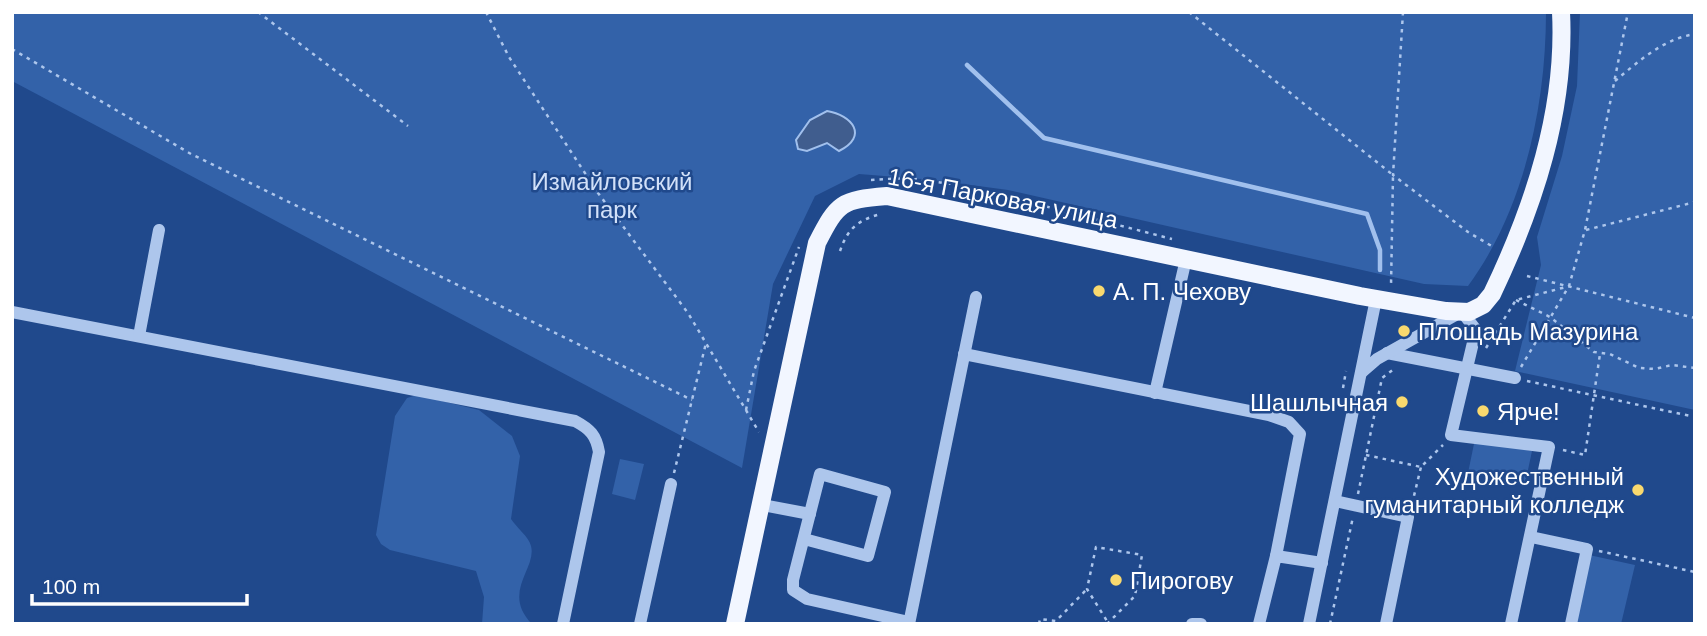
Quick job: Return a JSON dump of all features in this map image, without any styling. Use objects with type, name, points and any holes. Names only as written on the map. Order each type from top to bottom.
[{"type":"main road","points":[[1461,313],[1483,304],[1492,294],[1534,194],[1560,84],[1562,12]]},
{"type":"main road","name":"16-я Парковая улица","points":[[736,624],[817,243],[832,213],[851,199],[887,196],[1382,300],[1461,313]]},
{"type":"street","points":[[139,336],[159,230]]},
{"type":"street","points":[[1155,393],[1186,259]]},
{"type":"street","points":[[804,539],[868,556],[885,492],[820,474],[793,580],[795,593],[807,599],[909,623],[976,297]]},
{"type":"street","points":[[1309,624],[1362,372],[1382,300]]},
{"type":"street","points":[[12,312],[575,421],[589,429],[596,439],[599,452],[563,624]]},
{"type":"street","points":[[1362,372],[1387,353],[1461,313],[1476,330],[1474,369],[1451,435],[1549,447],[1511,624]]},
{"type":"street","points":[[1387,353],[1461,370],[1474,369],[1515,378]]},
{"type":"street","points":[[964,354],[1281,418],[1298,430],[1295,466],[1259,624]]},
{"type":"street","points":[[640,624],[671,484]]},
{"type":"street","points":[[1335,501],[1408,517],[1386,624]]},
{"type":"street","points":[[762,505],[810,514]]},
{"type":"street","points":[[1529,509],[1531,537]]},
{"type":"street","points":[[1531,537],[1587,549],[1571,624]]},
{"type":"street","points":[[1276,556],[1322,563]]},
{"type":"street","points":[[1192,624],[1201,624]]},
{"type":"path","points":[[258,12],[408,126]]},
{"type":"path","points":[[486,12],[509,57],[598,193],[688,313],[763,438]]},
{"type":"path","points":[[1189,12],[1393,175],[1468,232],[1495,248]]},
{"type":"path","points":[[1382,300],[1403,12]]},
{"type":"path","points":[[1628,12],[1585,230],[1569,286],[1515,378],[1695,417]]},
{"type":"path","points":[[1615,81],[1650,52],[1679,37],[1695,34]]},
{"type":"path","points":[[12,49],[191,154],[692,400]]},
{"type":"path","points":[[862,182],[907,178],[967,186],[1173,239]]},
{"type":"path","points":[[1585,230],[1695,202]]},
{"type":"path","points":[[746,410],[767,331],[800,246]]},
{"type":"path","points":[[1527,276],[1695,317]]},
{"type":"path","points":[[1474,369],[1516,300],[1569,286]]},
{"type":"path","points":[[1516,300],[1571,331],[1588,349],[1639,368],[1655,369],[1672,365],[1695,368]]},
{"type":"path","points":[[671,484],[706,344]]},
{"type":"path","points":[[1549,447],[1586,455],[1594,412],[1592,395],[1600,352]]},
{"type":"path","points":[[1330,624],[1382,378],[1401,364]]},
{"type":"path","points":[[1408,517],[1421,467],[1451,435]]},
{"type":"path","points":[[1366,455],[1421,467]]},
{"type":"path","points":[[1039,624],[1040,619],[1056,621],[1087,589],[1096,547],[1142,555],[1135,596],[1107,623],[1087,589]]},
{"type":"path","points":[[1587,549],[1695,572]]},
{"type":"green space","name":"Измайловский парк","points":[[12,12],[1546,12],[1542,84],[1528,156],[1504,224],[1468,286],[1424,284],[1008,190],[859,174],[815,196],[773,284],[742,468],[12,81]]},
{"type":"green space","points":[[1580,12],[1695,12],[1695,410],[1515,371],[1541,265],[1537,237],[1562,156],[1577,86]]},
{"type":"green space","points":[[417,395],[479,410],[512,436],[520,456],[511,519],[531,546],[531,555],[520,591],[520,602],[523,612],[532,624],[482,624],[484,597],[476,571],[390,550],[381,544],[376,535],[395,416],[407,398]]},
{"type":"green space","points":[[1475,439],[1532,451],[1525,484],[1468,473]]},
{"type":"green space","points":[[620,459],[644,464],[635,500],[612,494]]},
{"type":"green space","points":[[1589,555],[1635,565],[1621,624],[1574,624]]},
{"type":"shaded area","points":[[827,111],[850,121],[855,133],[853,139],[839,151],[827,143],[807,151],[798,149],[796,140],[810,120]]},
{"type":"waterway","points":[[967,65],[1044,138],[1367,214],[1380,250],[1380,270]]},
{"type":"place","name":"А. П. Чехову","points":[[1099,291]]},
{"type":"place","name":"Площадь Мазурина","points":[[1404,331]]},
{"type":"place","name":"Шашлычная","points":[[1402,402]]},
{"type":"place","name":"Ярче!","points":[[1483,411]]},
{"type":"place","name":"Художественный гуманитарный колледж","points":[[1638,490]]},
{"type":"place","name":"Пирогову","points":[[1116,580]]}]
